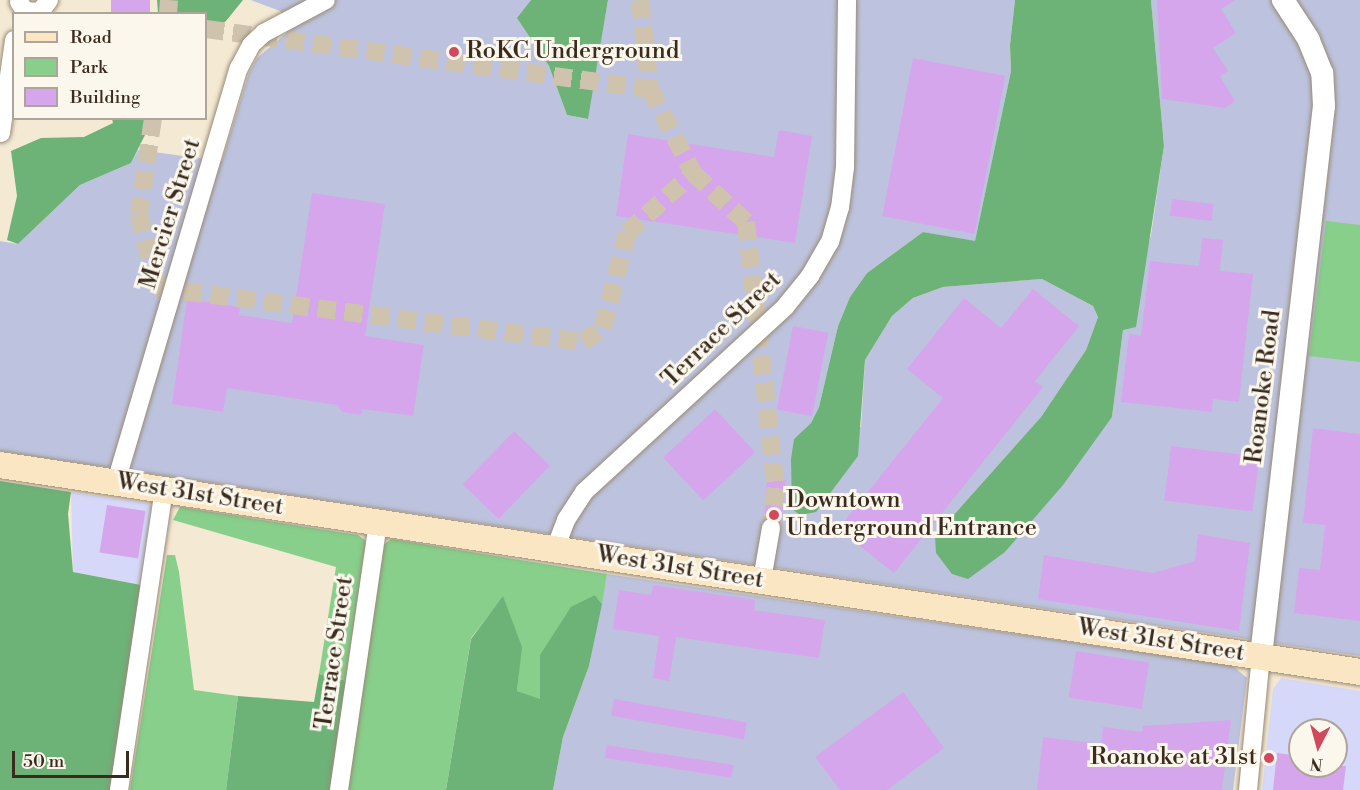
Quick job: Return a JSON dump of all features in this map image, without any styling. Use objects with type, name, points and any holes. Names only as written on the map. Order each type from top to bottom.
[{"type":"main road","name":"West 31st Street","points":[[0,465],[1360,672]]},
{"type":"street","points":[[18,5],[25,11],[40,12],[49,0]]},
{"type":"street","name":"Mercier Street","points":[[116,482],[239,68],[251,45],[264,33],[326,0]]},
{"type":"street","name":"Terrace Street","points":[[555,549],[566,520],[584,492],[785,307],[810,276],[830,242],[840,208],[845,167],[847,0]]},
{"type":"street","name":"Roanoke Road","points":[[1248,790],[1261,656],[1324,106],[1321,70],[1309,40],[1283,0]]},
{"type":"street","points":[[1,133],[12,54]]},
{"type":"street","points":[[120,790],[164,490]]},
{"type":"street","name":"Terrace Street","points":[[339,790],[378,522]]},
{"type":"street","points":[[762,580],[771,528]]},
{"type":"shaded area","points":[[251,0],[531,0],[518,18],[549,66],[567,115],[587,119],[608,0],[1015,0],[1010,45],[1011,71],[975,242],[923,232],[867,273],[850,297],[838,326],[819,407],[811,423],[794,439],[861,427],[865,360],[892,316],[913,298],[943,287],[1042,279],[1093,306],[1098,317],[1086,350],[1041,417],[935,536],[1005,552],[1112,417],[1123,330],[1151,235],[1164,146],[1151,0],[1360,0],[1360,656],[0,451],[0,241],[18,244],[80,185],[131,163],[138,150],[222,161],[249,73],[257,58],[294,27],[280,11]]},
{"type":"shaded area","points":[[71,492],[148,503],[153,509],[141,585],[73,572]]},
{"type":"shaded area","points":[[607,574],[1233,666],[1247,678],[1233,790],[553,790],[563,737],[589,666]]},
{"type":"shaded area","points":[[1281,678],[1360,691],[1360,790],[1262,790],[1273,689]]},
{"type":"green space","points":[[157,0],[243,0],[226,21],[207,35],[207,12],[158,12]]},
{"type":"green space","points":[[531,0],[608,0],[588,119],[567,115],[549,66],[517,18]]},
{"type":"green space","points":[[1015,0],[1151,0],[1164,146],[1136,327],[1123,330],[1112,417],[1063,485],[1005,552],[968,579],[952,574],[936,553],[935,536],[1041,417],[1086,350],[1098,317],[1093,306],[1042,279],[943,287],[913,298],[892,316],[865,360],[858,456],[816,512],[800,515],[792,509],[791,459],[794,439],[811,423],[819,407],[838,326],[850,297],[867,273],[923,232],[975,241],[1011,71],[1010,45]]},
{"type":"green space","points":[[112,120],[152,120],[131,163],[80,185],[18,244],[7,240],[17,196],[11,151],[41,138],[84,137],[113,123]]},
{"type":"green space","points":[[1326,221],[1360,225],[1360,362],[1309,356]]},
{"type":"green space","points":[[0,481],[71,492],[68,514],[73,572],[141,585],[110,790],[0,790]]},
{"type":"green space","points":[[180,507],[358,535],[365,540],[367,550],[347,681],[319,674],[336,567],[173,520]]},
{"type":"green space","points":[[391,539],[607,574],[602,604],[595,595],[540,700],[517,691],[521,647],[503,597],[471,638],[446,790],[345,790],[382,546]]},
{"type":"green space","points":[[167,555],[175,555],[179,572],[194,690],[238,696],[226,790],[130,790]]},
{"type":"green space","points":[[595,595],[602,604],[589,666],[563,737],[553,790],[446,790],[471,639],[503,596],[522,647],[517,691],[540,699],[540,655],[571,607]]},
{"type":"green space","points":[[319,674],[347,681],[332,790],[226,790],[238,696],[314,702]]},
{"type":"building","points":[[111,0],[150,0],[150,12],[111,12]]},
{"type":"building","points":[[1157,0],[1235,0],[1221,9],[1236,33],[1213,48],[1228,71],[1220,76],[1235,101],[1225,108],[1162,99]]},
{"type":"building","points":[[913,58],[1005,76],[975,234],[882,216]]},
{"type":"building","points":[[779,130],[812,136],[795,243],[616,216],[628,134],[774,157]]},
{"type":"building","points":[[312,193],[385,204],[365,336],[424,345],[413,416],[362,409],[361,415],[342,412],[337,405],[227,388],[223,412],[172,404],[187,299],[240,307],[239,315],[292,323]]},
{"type":"building","points":[[1172,199],[1214,204],[1212,221],[1170,216]]},
{"type":"building","points":[[1202,238],[1223,240],[1220,271],[1253,274],[1239,402],[1213,399],[1212,412],[1121,402],[1129,334],[1141,336],[1150,261],[1199,266]]},
{"type":"building","points":[[1033,289],[1079,326],[1035,381],[1043,387],[894,573],[838,529],[943,398],[907,369],[964,298],[1001,328]]},
{"type":"building","points":[[793,326],[828,333],[812,416],[777,409]]},
{"type":"building","points":[[715,409],[755,452],[703,501],[663,457]]},
{"type":"building","points":[[1313,428],[1360,434],[1360,621],[1294,613],[1299,568],[1320,570],[1325,525],[1303,523]]},
{"type":"building","points":[[514,431],[550,466],[499,519],[463,484]]},
{"type":"building","points":[[1171,446],[1259,457],[1253,511],[1164,501]]},
{"type":"building","name":"Downtown Underground Entrance","points":[[786,480],[781,524],[773,517],[764,519],[767,481]]},
{"type":"building","points":[[107,505],[146,511],[138,559],[99,552]]},
{"type":"building","points":[[1198,534],[1250,543],[1239,631],[1038,599],[1044,555],[1153,573],[1195,561]]},
{"type":"building","points":[[653,585],[755,600],[754,610],[825,620],[819,658],[676,637],[669,681],[653,678],[659,636],[613,629],[619,590],[651,595]]},
{"type":"building","points":[[1076,651],[1149,663],[1142,709],[1069,697]]},
{"type":"building","points":[[903,692],[944,748],[887,790],[840,790],[815,757]]},
{"type":"building","points":[[614,699],[747,722],[744,739],[611,716]]},
{"type":"building","points":[[1231,720],[1222,790],[1037,790],[1043,737],[1101,744],[1103,727],[1142,732],[1143,726]]},
{"type":"building","points":[[607,745],[733,765],[731,778],[605,758]]},
{"type":"building","points":[[1277,753],[1288,754],[1288,778],[1344,778],[1343,790],[1273,790]]},
{"type":"tunnel","points":[[168,12],[169,0]]},
{"type":"tunnel","points":[[640,0],[650,89],[693,173],[746,222],[776,488],[771,528]]},
{"type":"tunnel","points":[[207,29],[650,89]]},
{"type":"tunnel","points":[[153,120],[139,214],[157,288],[583,342],[603,328],[627,233],[693,173]]},
{"type":"place","name":"RoKC Underground","points":[[454,52]]},
{"type":"place","name":"Downtown Underground Entrance","points":[[774,515]]},
{"type":"place","name":"Roanoke at 31st","points":[[1269,758]]}]
